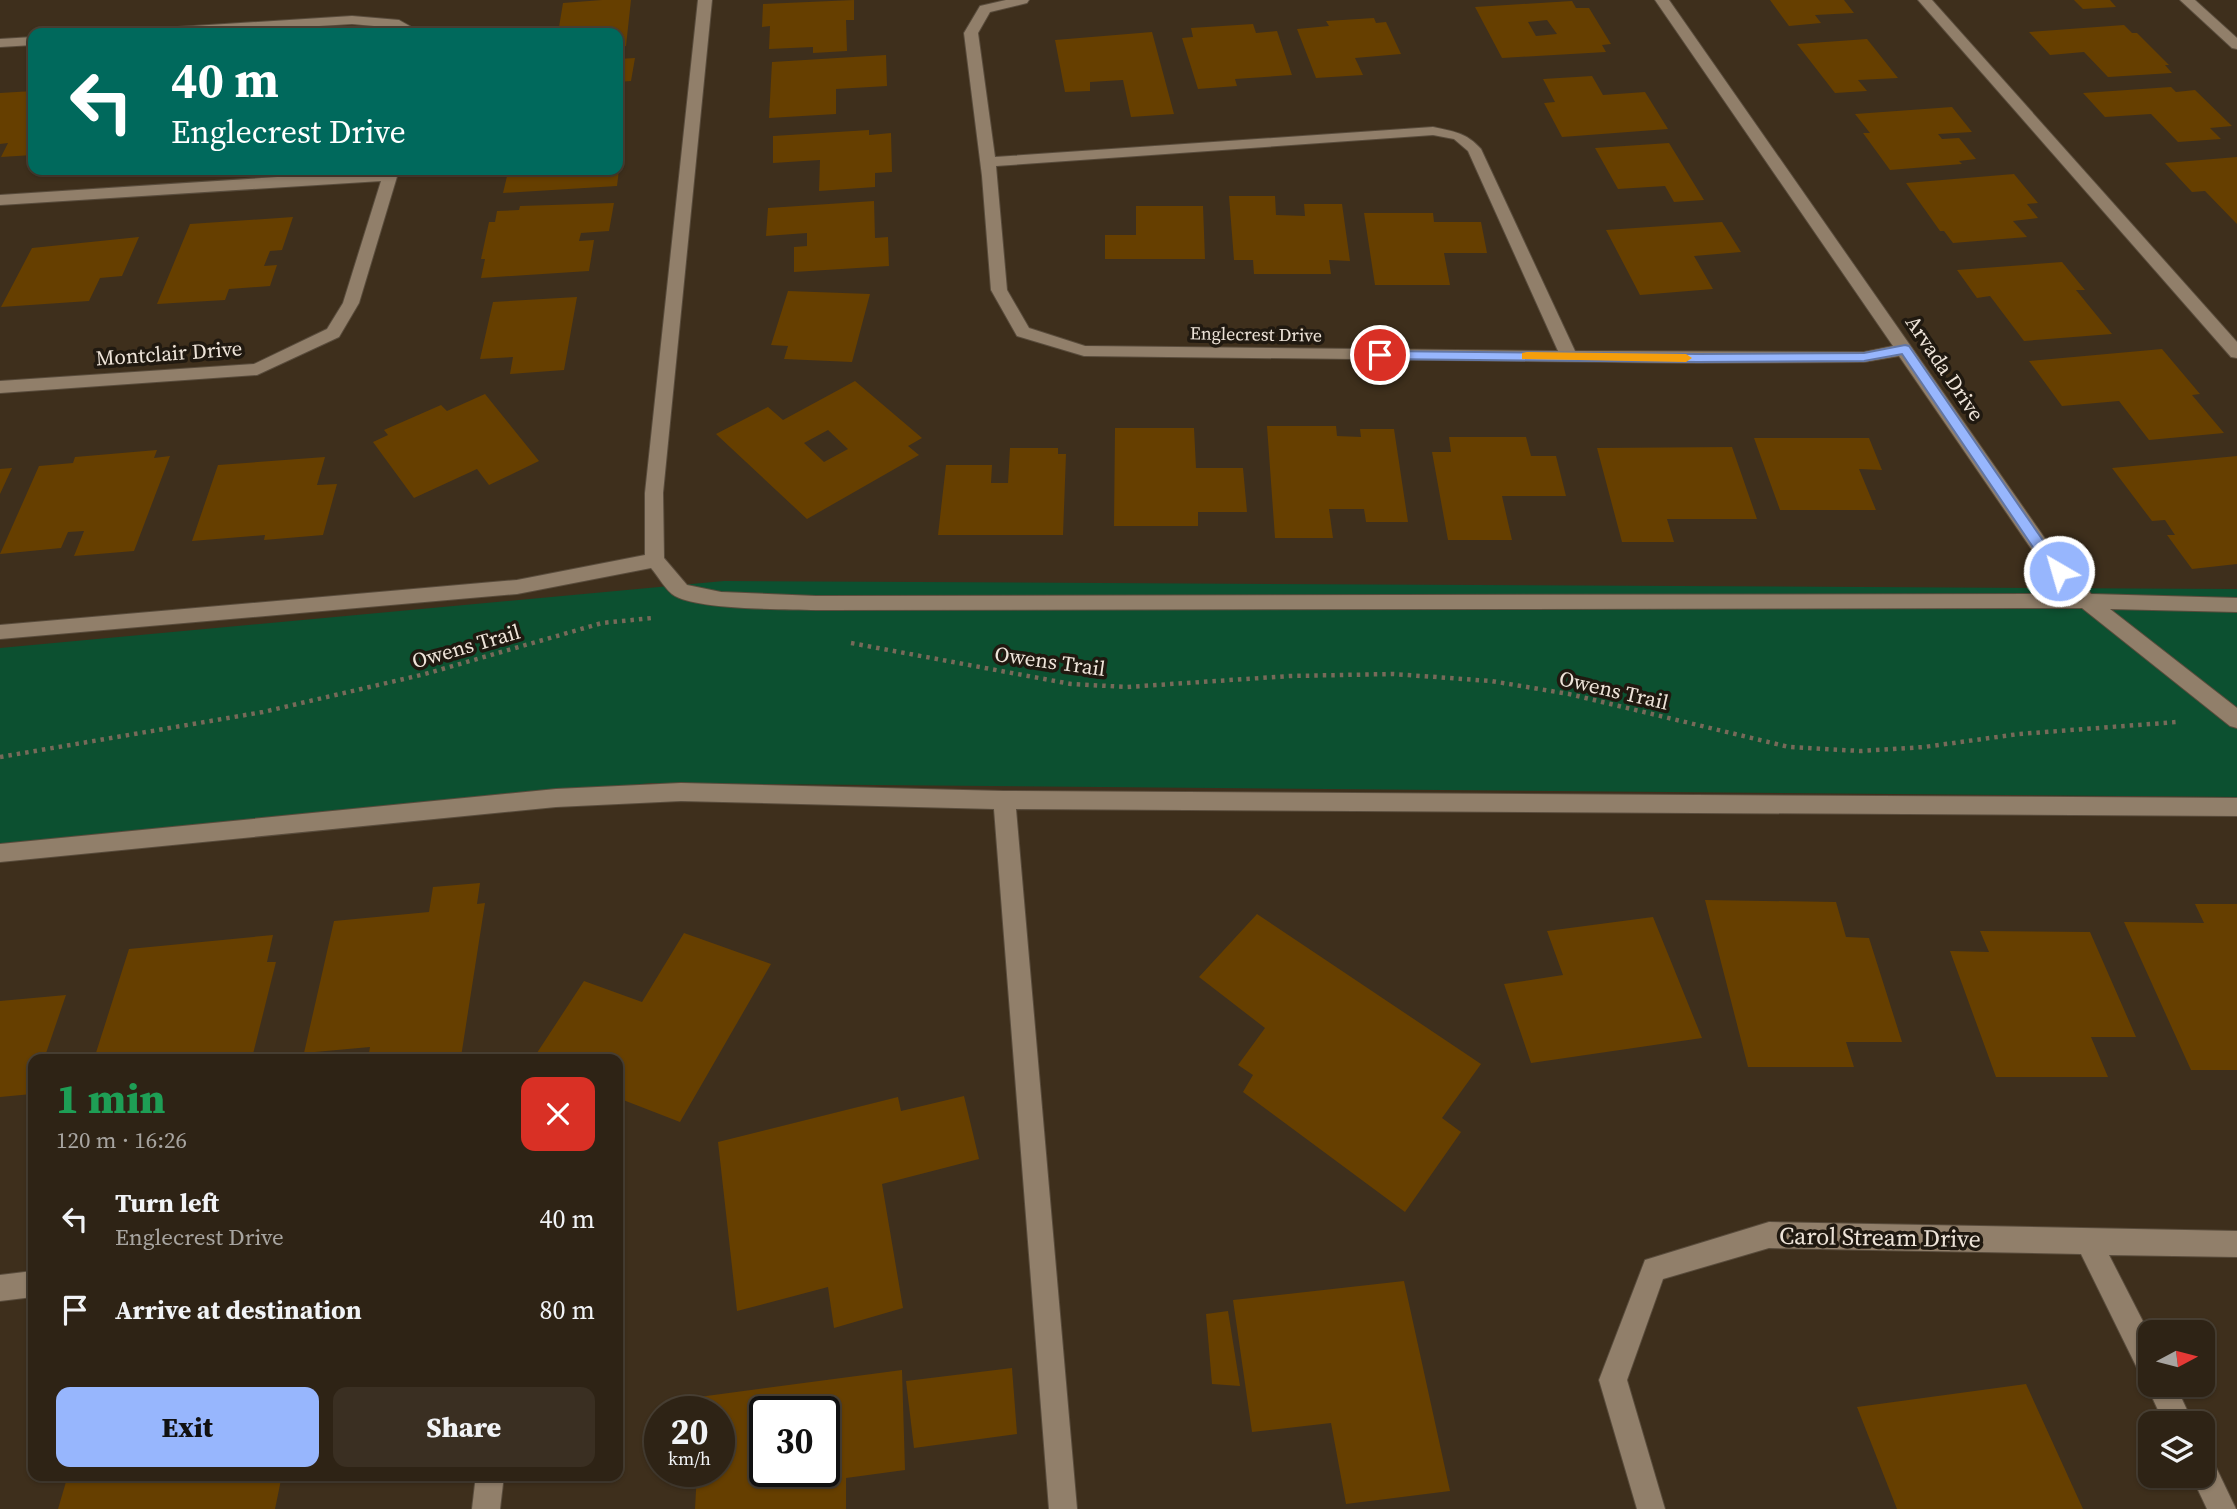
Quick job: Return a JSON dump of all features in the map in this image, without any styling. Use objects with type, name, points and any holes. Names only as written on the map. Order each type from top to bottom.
[{"type":"street","points":[[705,0],[654,493],[655,560],[681,592],[721,599],[816,603],[2086,601],[2237,605]]},
{"type":"street","name":"Englecrest Drive","points":[[1022,0],[985,9],[971,33],[989,162],[999,290],[1023,332],[1084,352],[1864,357],[1905,349]]},
{"type":"street","name":"Arvada Drive","points":[[1662,0],[2046,555],[2086,601],[2237,720]]},
{"type":"street","points":[[1925,0],[2237,353]]},
{"type":"street","points":[[2188,0],[2237,45]]},
{"type":"street","points":[[225,28],[352,20],[399,24],[406,28]]},
{"type":"street","points":[[0,43],[28,41]]},
{"type":"street","points":[[989,162],[1433,131],[1459,136],[1474,149],[1569,357]]},
{"type":"street","points":[[0,200],[362,175]]},
{"type":"street","name":"Montclair Drive","points":[[0,387],[257,369],[333,333],[351,303],[390,175]]},
{"type":"street","points":[[0,632],[517,587],[655,560]]},
{"type":"street","points":[[0,853],[556,798],[681,792],[1004,800],[2237,807]]},
{"type":"street","points":[[1004,800],[1063,1509]]},
{"type":"street","name":"Carol Stream Drive","points":[[1651,1509],[1613,1380],[1654,1269],[1769,1235],[2237,1244]]},
{"type":"street","points":[[2088,1241],[2138,1340]]},
{"type":"street","points":[[0,1288],[28,1285]]},
{"type":"street","points":[[486,1509],[489,1481]]},
{"type":"street","points":[[2212,1488],[2222,1509]]},
{"type":"path","name":"Owens Trail","points":[[0,757],[263,712],[425,674],[602,623],[658,617]]},
{"type":"path","name":"Owens Trail","points":[[838,641],[1071,684],[1127,687],[1290,676],[1393,674],[1490,681],[1569,694],[1789,747],[1861,751],[1924,747],[2018,734],[2190,721]]},
{"type":"green space","points":[[724,581],[2237,589],[2237,797],[652,783],[0,846],[0,648]]},
{"type":"building","points":[[631,0],[626,46],[623,46],[623,28],[559,28],[563,3]]},
{"type":"building","points":[[854,0],[854,20],[846,20],[847,51],[813,53],[813,47],[769,49],[770,26],[762,27],[763,4]]},
{"type":"building","points":[[1770,0],[1844,0],[1854,13],[1815,15],[1821,23],[1789,26]]},
{"type":"building","points":[[2074,0],[2110,0],[2116,7],[2083,9]]},
{"type":"building","points":[[1572,1],[1576,8],[1589,8],[1611,44],[1602,45],[1606,52],[1502,58],[1475,7]],"holes":[[[1547,20],[1557,34],[1536,36],[1528,22]]]},
{"type":"building","points":[[1374,18],[1376,23],[1386,22],[1401,54],[1355,58],[1363,75],[1316,78],[1297,29],[1329,26],[1326,21]]},
{"type":"building","points":[[1253,24],[1256,33],[1277,31],[1292,75],[1235,79],[1237,86],[1198,89],[1182,38],[1193,37],[1191,28]]},
{"type":"building","points":[[2124,25],[2132,33],[2137,33],[2169,65],[2165,65],[2172,73],[2108,77],[2084,52],[2050,55],[2029,32]]},
{"type":"building","points":[[1152,32],[1174,114],[1131,117],[1123,80],[1090,82],[1090,91],[1065,92],[1055,40]]},
{"type":"building","points":[[1867,39],[1898,78],[1858,80],[1867,91],[1835,93],[1797,44]]},
{"type":"building","points":[[886,55],[887,86],[836,89],[836,114],[769,118],[772,62]]},
{"type":"building","points":[[635,58],[631,81],[623,82],[623,59]]},
{"type":"building","points":[[1592,76],[1603,95],[1645,92],[1668,129],[1562,137],[1544,103],[1555,102],[1543,79]]},
{"type":"building","points":[[2171,87],[2176,92],[2195,90],[2232,126],[2210,128],[2221,139],[2178,142],[2151,114],[2105,117],[2083,93]]},
{"type":"building","points":[[28,91],[28,155],[1,157],[8,143],[0,144],[0,93]]},
{"type":"building","points":[[1952,107],[1972,132],[1938,134],[1942,139],[1959,138],[1976,159],[1959,161],[1962,164],[1890,170],[1863,133],[1870,133],[1855,114]]},
{"type":"building","points":[[869,130],[869,135],[891,133],[892,172],[875,173],[875,187],[819,191],[820,160],[773,163],[773,136]]},
{"type":"building","points":[[1669,143],[1704,200],[1674,202],[1665,186],[1618,189],[1595,148]]},
{"type":"building","points":[[2237,157],[2237,224],[2205,191],[2192,192],[2165,163]]},
{"type":"building","points":[[2014,174],[2038,203],[2027,204],[2038,218],[2013,221],[2027,237],[1953,243],[1944,231],[1940,231],[1906,183]]},
{"type":"building","points":[[507,175],[618,175],[617,186],[503,193]]},
{"type":"building","points":[[1229,196],[1275,196],[1276,215],[1305,216],[1304,204],[1342,204],[1350,261],[1329,260],[1331,274],[1254,274],[1253,260],[1234,260]]},
{"type":"building","points":[[874,201],[875,238],[888,237],[889,266],[794,272],[794,247],[807,246],[807,233],[766,236],[768,208]]},
{"type":"building","points":[[614,203],[609,231],[581,233],[579,241],[594,240],[589,271],[481,278],[485,259],[481,259],[489,222],[495,222],[497,211],[519,210],[520,206]]},
{"type":"building","points":[[1136,206],[1203,206],[1205,259],[1105,259],[1105,235],[1136,235]]},
{"type":"building","points":[[1364,213],[1433,213],[1434,222],[1481,222],[1487,253],[1444,253],[1450,285],[1375,285]]},
{"type":"building","points":[[293,217],[282,250],[270,251],[264,266],[277,265],[270,286],[229,289],[225,300],[157,304],[190,224]]},
{"type":"building","points":[[1722,222],[1741,252],[1694,256],[1713,289],[1640,295],[1606,230]]},
{"type":"building","points":[[139,237],[122,276],[100,278],[89,301],[1,307],[32,248]]},
{"type":"building","points":[[2062,262],[2085,290],[2076,290],[2112,334],[2024,341],[1990,296],[1977,298],[1957,270]]},
{"type":"building","points":[[788,291],[870,294],[852,362],[784,359],[788,346],[771,345]]},
{"type":"building","points":[[577,297],[564,370],[510,374],[513,357],[480,359],[493,302]]},
{"type":"building","points":[[2162,349],[2200,394],[2192,395],[2224,433],[2149,440],[2119,401],[2062,406],[2029,361]]},
{"type":"building","points":[[855,381],[922,438],[908,446],[919,455],[807,519],[716,434],[768,407],[783,420]],"holes":[[[828,430],[848,449],[824,462],[804,443]]]},
{"type":"building","points":[[485,394],[539,461],[489,485],[477,469],[414,498],[373,442],[388,435],[384,430],[441,405],[447,411]]},
{"type":"building","points":[[1267,426],[1336,426],[1337,436],[1361,437],[1360,429],[1394,429],[1408,522],[1366,522],[1364,509],[1329,509],[1333,538],[1275,538]]},
{"type":"building","points":[[1115,428],[1194,428],[1196,468],[1243,468],[1247,512],[1198,512],[1198,526],[1114,526]]},
{"type":"building","points":[[1449,437],[1526,437],[1531,456],[1556,456],[1566,496],[1502,496],[1512,540],[1448,540],[1432,452],[1451,452]]},
{"type":"building","points":[[1754,438],[1869,438],[1882,470],[1859,469],[1876,510],[1780,510]]},
{"type":"building","points":[[1732,447],[1757,519],[1667,519],[1674,542],[1622,542],[1597,448]]},
{"type":"building","points":[[1010,448],[1058,448],[1058,454],[1066,454],[1063,535],[938,535],[946,465],[992,465],[991,483],[1008,483]]},
{"type":"building","points":[[157,450],[154,458],[170,456],[134,551],[74,556],[84,531],[68,532],[61,548],[0,554],[39,466],[73,463],[75,457]]},
{"type":"building","points":[[2237,456],[2237,564],[2192,569],[2167,535],[2175,535],[2165,520],[2152,521],[2112,468]]},
{"type":"building","points":[[325,457],[317,485],[337,484],[323,535],[264,540],[265,535],[192,541],[218,465]]},
{"type":"building","points":[[12,468],[0,494],[0,469]]},
{"type":"building","points":[[480,883],[477,904],[485,903],[461,1054],[369,1054],[370,1047],[304,1053],[334,921],[429,912],[433,887]]},
{"type":"building","points":[[1705,900],[1836,902],[1846,937],[1869,938],[1902,1042],[1846,1042],[1854,1067],[1748,1067]]},
{"type":"building","points":[[2195,904],[2237,904],[2237,1070],[2191,1070],[2124,922],[2204,923]]},
{"type":"building","points":[[1257,914],[1481,1064],[1442,1118],[1461,1132],[1405,1212],[1243,1092],[1253,1075],[1238,1065],[1265,1028],[1199,977]]},
{"type":"building","points":[[1653,917],[1702,1038],[1531,1063],[1504,984],[1563,975],[1547,931]]},
{"type":"building","points":[[1980,931],[2090,932],[2136,1037],[2091,1037],[2108,1077],[1996,1077],[1950,951],[1989,952]]},
{"type":"building","points":[[684,933],[771,964],[680,1122],[623,1100],[623,1054],[536,1054],[584,981],[642,1002]]},
{"type":"building","points":[[273,935],[267,962],[276,962],[253,1054],[96,1054],[129,949]]},
{"type":"building","points":[[66,995],[46,1054],[28,1054],[28,1094],[0,1097],[0,1001]]},
{"type":"building","points":[[964,1096],[979,1159],[882,1184],[903,1308],[834,1328],[828,1287],[737,1311],[718,1142],[898,1097],[901,1111]]},
{"type":"building","points":[[1404,1281],[1450,1491],[1346,1504],[1331,1423],[1252,1432],[1233,1300]]},
{"type":"building","points":[[1228,1311],[1240,1386],[1212,1384],[1206,1314]]},
{"type":"building","points":[[1012,1368],[1017,1434],[914,1448],[906,1381]]},
{"type":"building","points":[[902,1370],[905,1470],[846,1478],[846,1509],[695,1509],[696,1487],[735,1487],[735,1396],[707,1396]]},
{"type":"building","points":[[2026,1384],[2083,1509],[1897,1509],[1857,1407]]},
{"type":"building","points":[[66,1481],[281,1481],[275,1509],[58,1509]]},
{"type":"slow traffic","points":[[1527,356],[1686,358]]},
{"type":"route","points":[[1380,355],[1864,357],[1905,349],[2059,571]]}]
